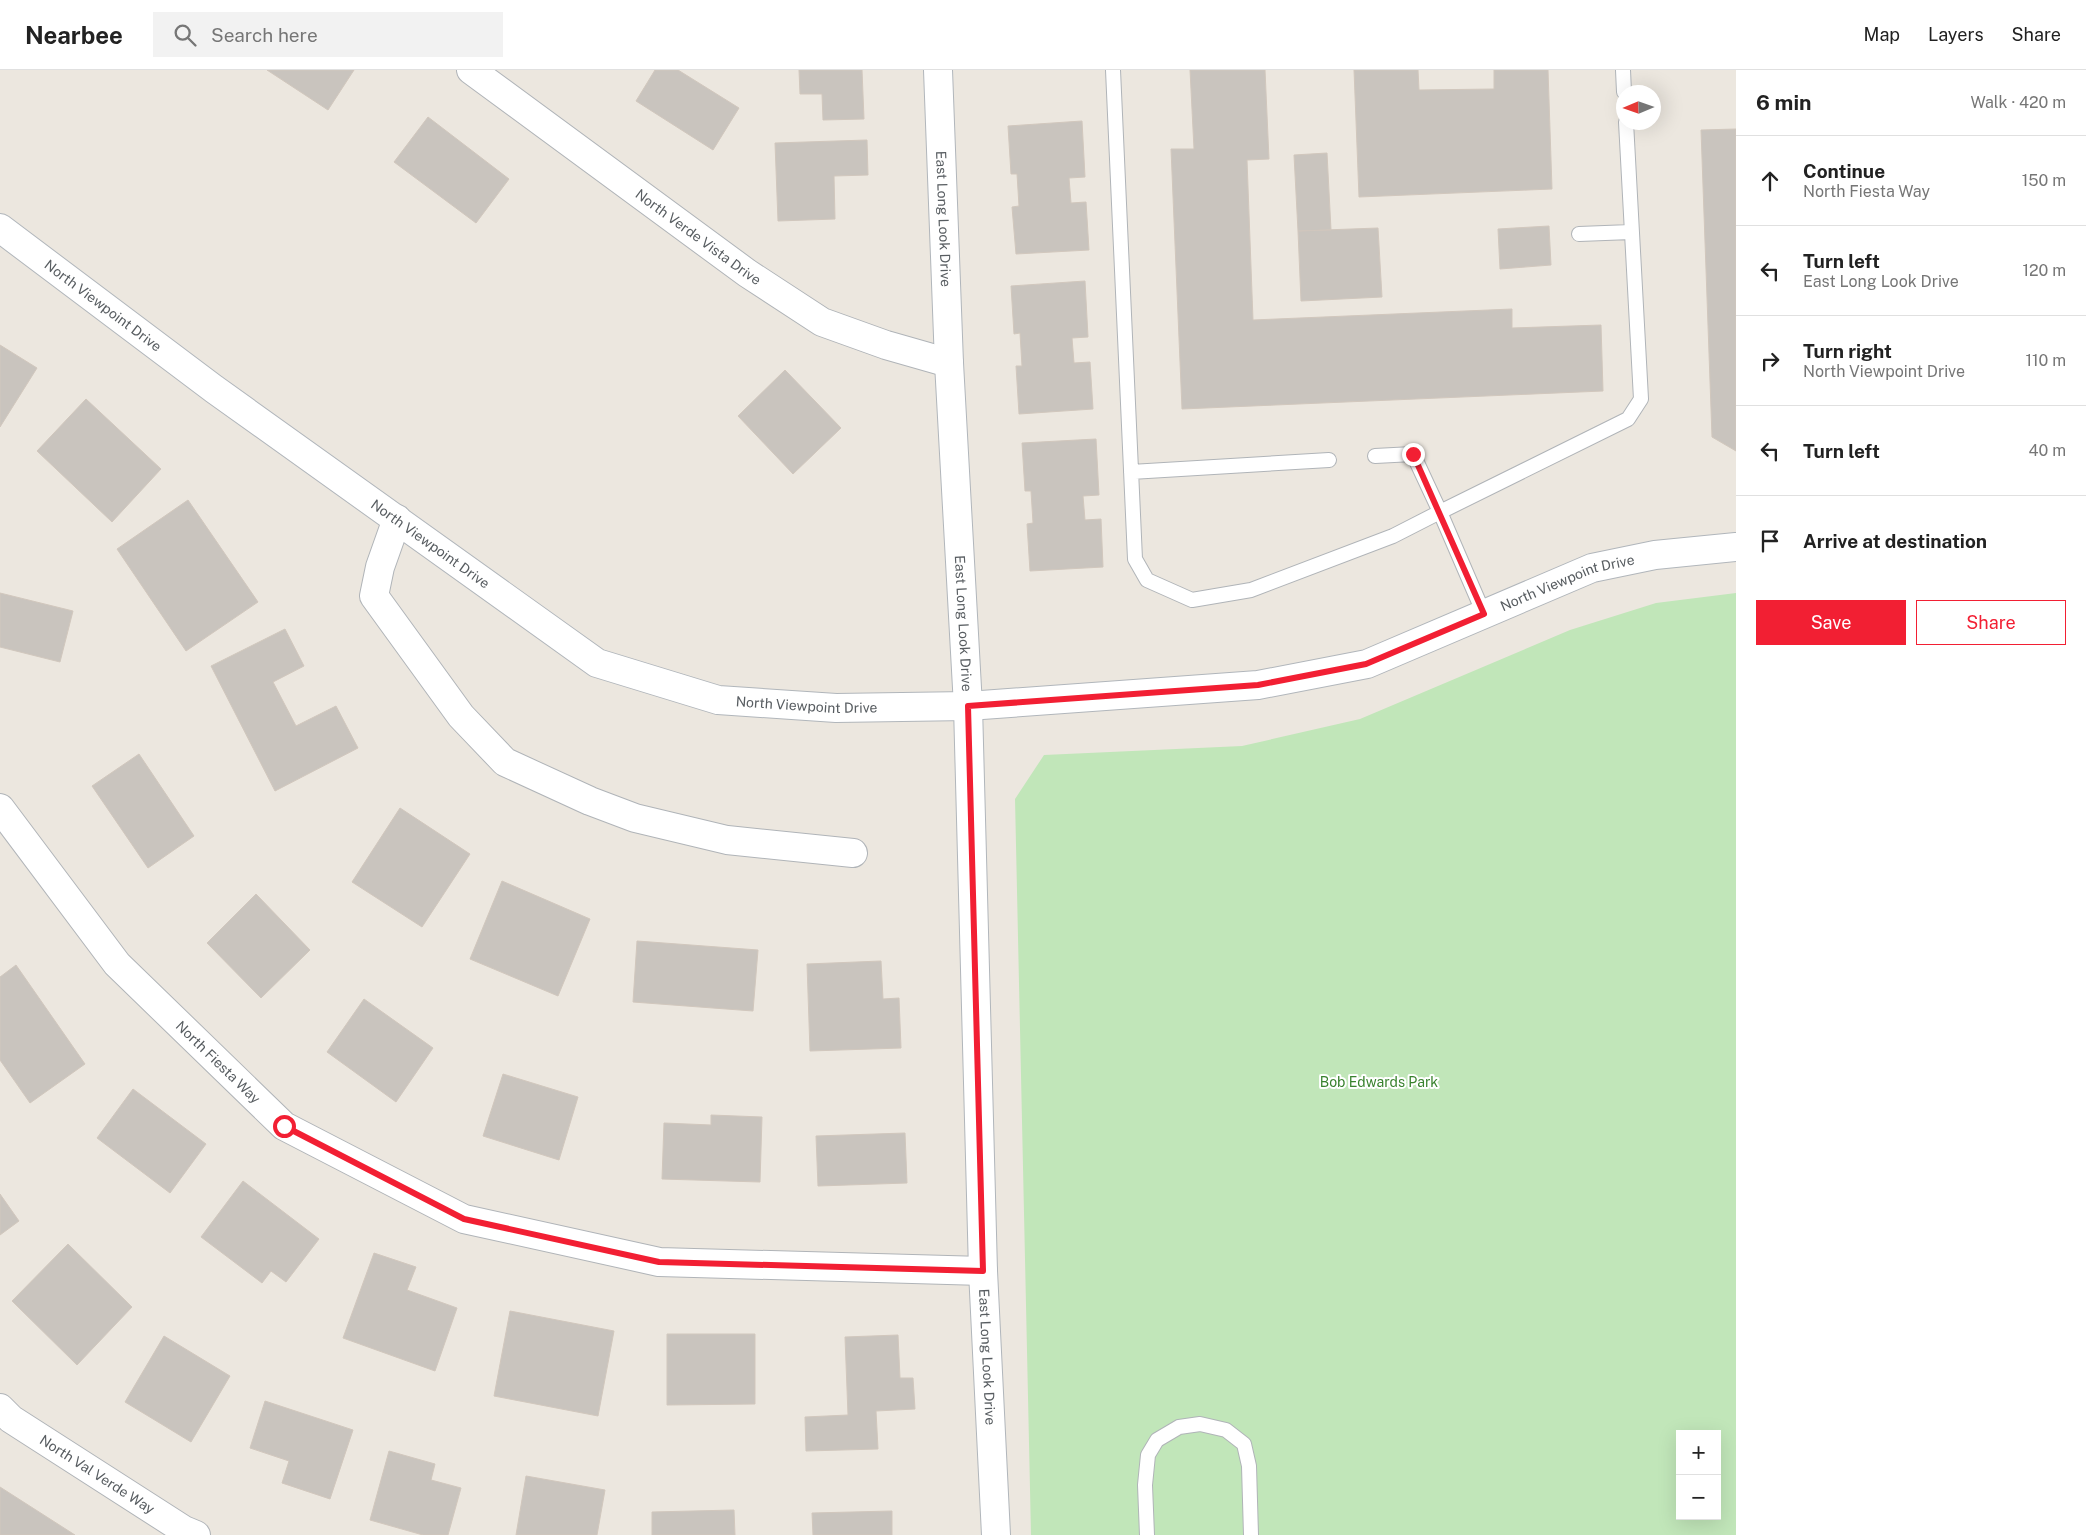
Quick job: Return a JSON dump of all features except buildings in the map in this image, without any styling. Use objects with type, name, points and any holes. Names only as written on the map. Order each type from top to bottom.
[{"type":"street","name":"North Verde Vista Drive","points":[[471,70],[747,273],[822,322],[886,345],[949,363]]},
{"type":"street","name":"East Long Look Drive","points":[[938,70],[949,363],[968,706],[983,1271],[996,1535]]},
{"type":"street","name":"North Viewpoint Drive","points":[[0,228],[214,389],[597,663],[718,700],[836,708],[968,706],[1258,685],[1366,664],[1592,568],[1655,555],[1736,547]]},
{"type":"street","points":[[397,519],[380,567],[374,596],[460,716],[505,762],[590,801],[635,818],[727,840],[853,853]]},
{"type":"street","name":"North Fiesta Way","points":[[0,808],[117,964],[284,1126],[464,1219],[659,1262],[983,1271]]},
{"type":"street","name":"North Val Verde Way","points":[[0,1408],[11,1419],[184,1530],[196,1535]]},
{"type":"lane","points":[[1113,70],[1135,559],[1147,580],[1192,600],[1250,590],[1393,536],[1628,419],[1641,399],[1626,130]]},
{"type":"lane","points":[[1623,70],[1624,85]]},
{"type":"lane","points":[[1579,234],[1631,232]]},
{"type":"lane","points":[[1375,456],[1413,454],[1484,614]]},
{"type":"lane","points":[[1131,472],[1329,460]]},
{"type":"lane","points":[[1147,1535],[1145,1485],[1148,1455],[1157,1440],[1172,1431],[1179,1427],[1200,1424],[1226,1430],[1244,1444],[1249,1466],[1251,1535]]},
{"type":"green space","name":"Bob Edwards Park","points":[[1736,593],[1736,1535],[1031,1535],[1015,799],[1044,755],[1242,746],[1360,719],[1570,630],[1656,603]]},
{"type":"route","points":[[284,1126],[464,1219],[659,1262],[983,1271],[968,706],[1258,685],[1366,664],[1484,614],[1413,454]]}]
